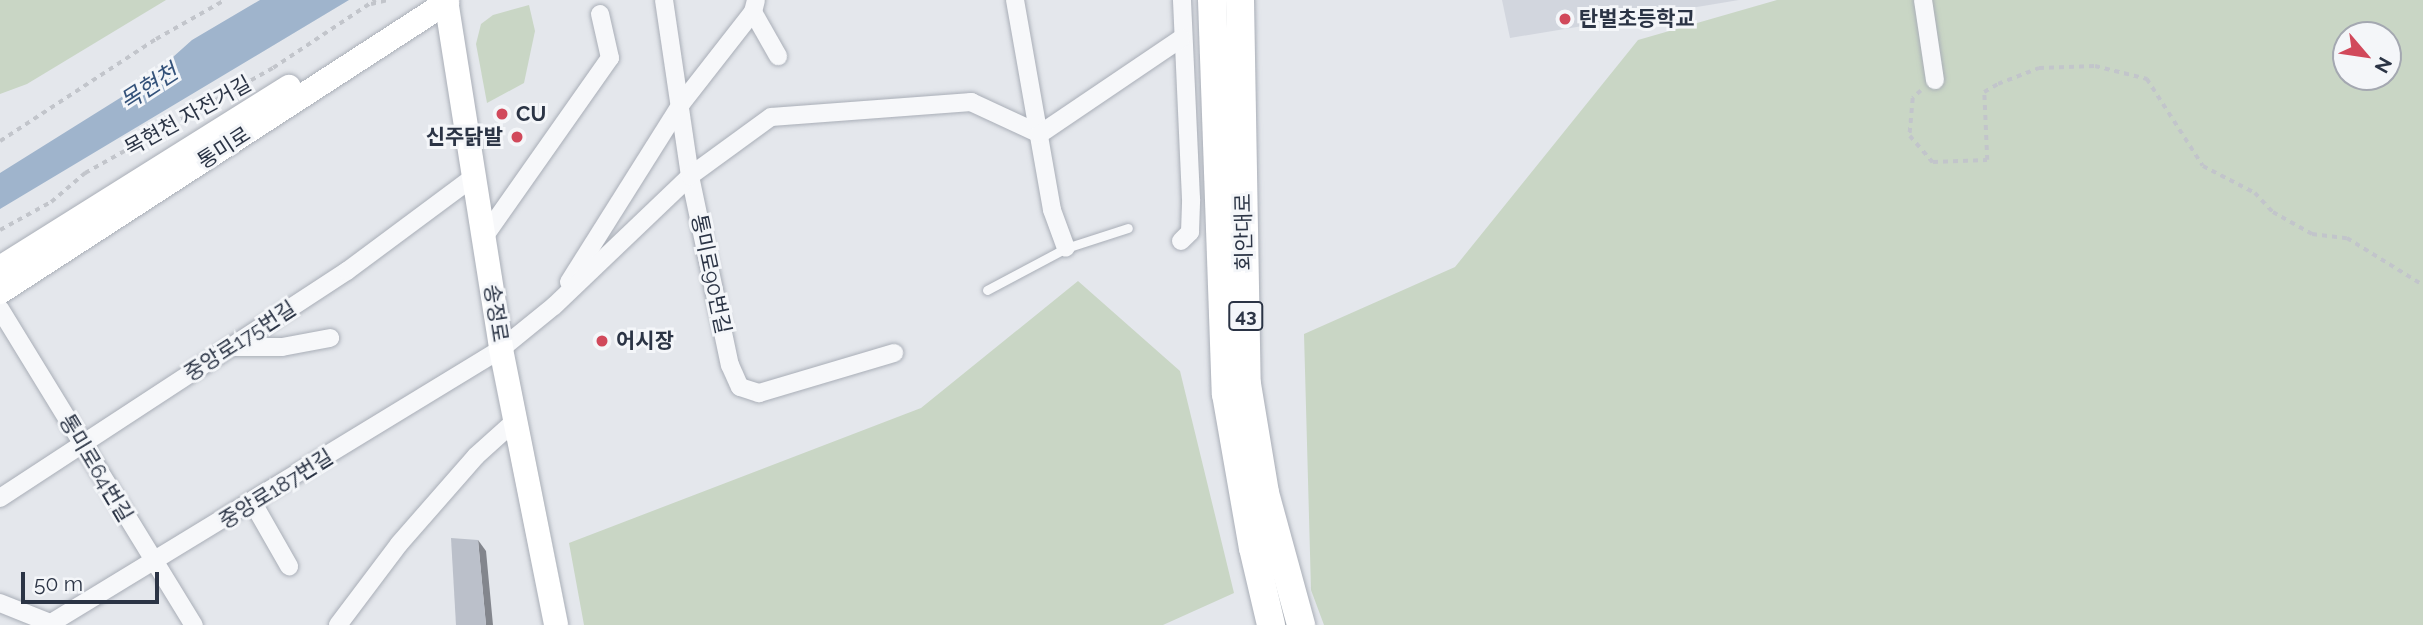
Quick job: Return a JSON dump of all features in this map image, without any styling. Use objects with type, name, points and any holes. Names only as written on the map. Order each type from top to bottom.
[{"type":"main road","name":"회안대로","points":[[1212,0],[1214,172],[1226,394],[1253,548],[1271,625]]},
{"type":"main road","name":"회안대로","points":[[1240,0],[1247,384],[1265,493],[1301,625]]},
{"type":"main road","name":"송정로","points":[[448,1],[501,349],[556,625]]},
{"type":"main road","name":"통미로","points":[[0,268],[104,199],[387,27],[448,1]]},
{"type":"main road","name":"통미로","points":[[0,292],[448,1]]},
{"type":"street","name":"통미로90번길","points":[[664,0],[690,176],[730,365],[740,387],[759,393],[894,353]]},
{"type":"street","points":[[1015,0],[1052,210],[1066,248]]},
{"type":"street","points":[[1181,241],[1190,232],[1191,200],[1182,0]]},
{"type":"street","points":[[1923,0],[1935,80]]},
{"type":"street","points":[[554,306],[681,104],[754,6],[778,55]]},
{"type":"street","points":[[484,237],[610,58],[600,14]]},
{"type":"street","points":[[1040,134],[1182,38]]},
{"type":"street","points":[[554,306],[690,176],[771,117],[971,102],[1040,134]]},
{"type":"street","name":"중앙로175번길","points":[[0,498],[347,271],[475,176]]},
{"type":"street","name":"중앙로187번길","points":[[51,624],[501,349],[554,306]]},
{"type":"street","name":"통미로64번길","points":[[0,309],[83,443],[153,564],[194,625]]},
{"type":"street","points":[[231,347],[282,347],[330,338]]},
{"type":"street","points":[[338,625],[399,544],[475,456],[516,419]]},
{"type":"street","points":[[253,503],[289,566]]},
{"type":"street","points":[[0,603],[51,624]]},
{"type":"lane","points":[[987,290],[1066,248],[1128,228]]},
{"type":"path","points":[[0,141],[156,39],[225,0]]},
{"type":"path","name":"목현천 자전거길","points":[[0,230],[51,202],[85,173],[273,68],[375,0]]},
{"type":"path","points":[[369,5],[388,0]]},
{"type":"path","points":[[1935,80],[1913,99],[1910,136],[1933,162],[1987,160],[1984,92],[2039,68],[2095,66],[2147,79],[2203,166],[2255,193],[2273,212],[2312,234],[2347,238],[2423,285]]},
{"type":"shaded area","name":"탄벌초등학교","points":[[1502,0],[1739,0],[1510,38]]},
{"type":"green space","points":[[0,0],[166,0],[27,84],[0,94]]},
{"type":"green space","points":[[1777,0],[2423,0],[2423,625],[1324,625],[1311,590],[1304,334],[1455,267],[1638,40]]},
{"type":"green space","points":[[529,5],[535,31],[524,83],[487,103],[476,44],[481,24],[493,15]]},
{"type":"green space","points":[[1078,281],[1180,371],[1234,593],[1163,625],[584,625],[569,543],[921,408]]},
{"type":"water","name":"목현천","points":[[260,0],[349,0],[0,209],[0,173],[144,83],[192,40]]},
{"type":"building","points":[[451,538],[478,540],[486,625],[456,625]]},
{"type":"place","name":"탄벌초등학교","points":[[1565,19]]},
{"type":"place","name":"CU","points":[[502,114]]},
{"type":"place","name":"신주닭발","points":[[517,137]]},
{"type":"place","name":"어시장","points":[[602,341]]}]
